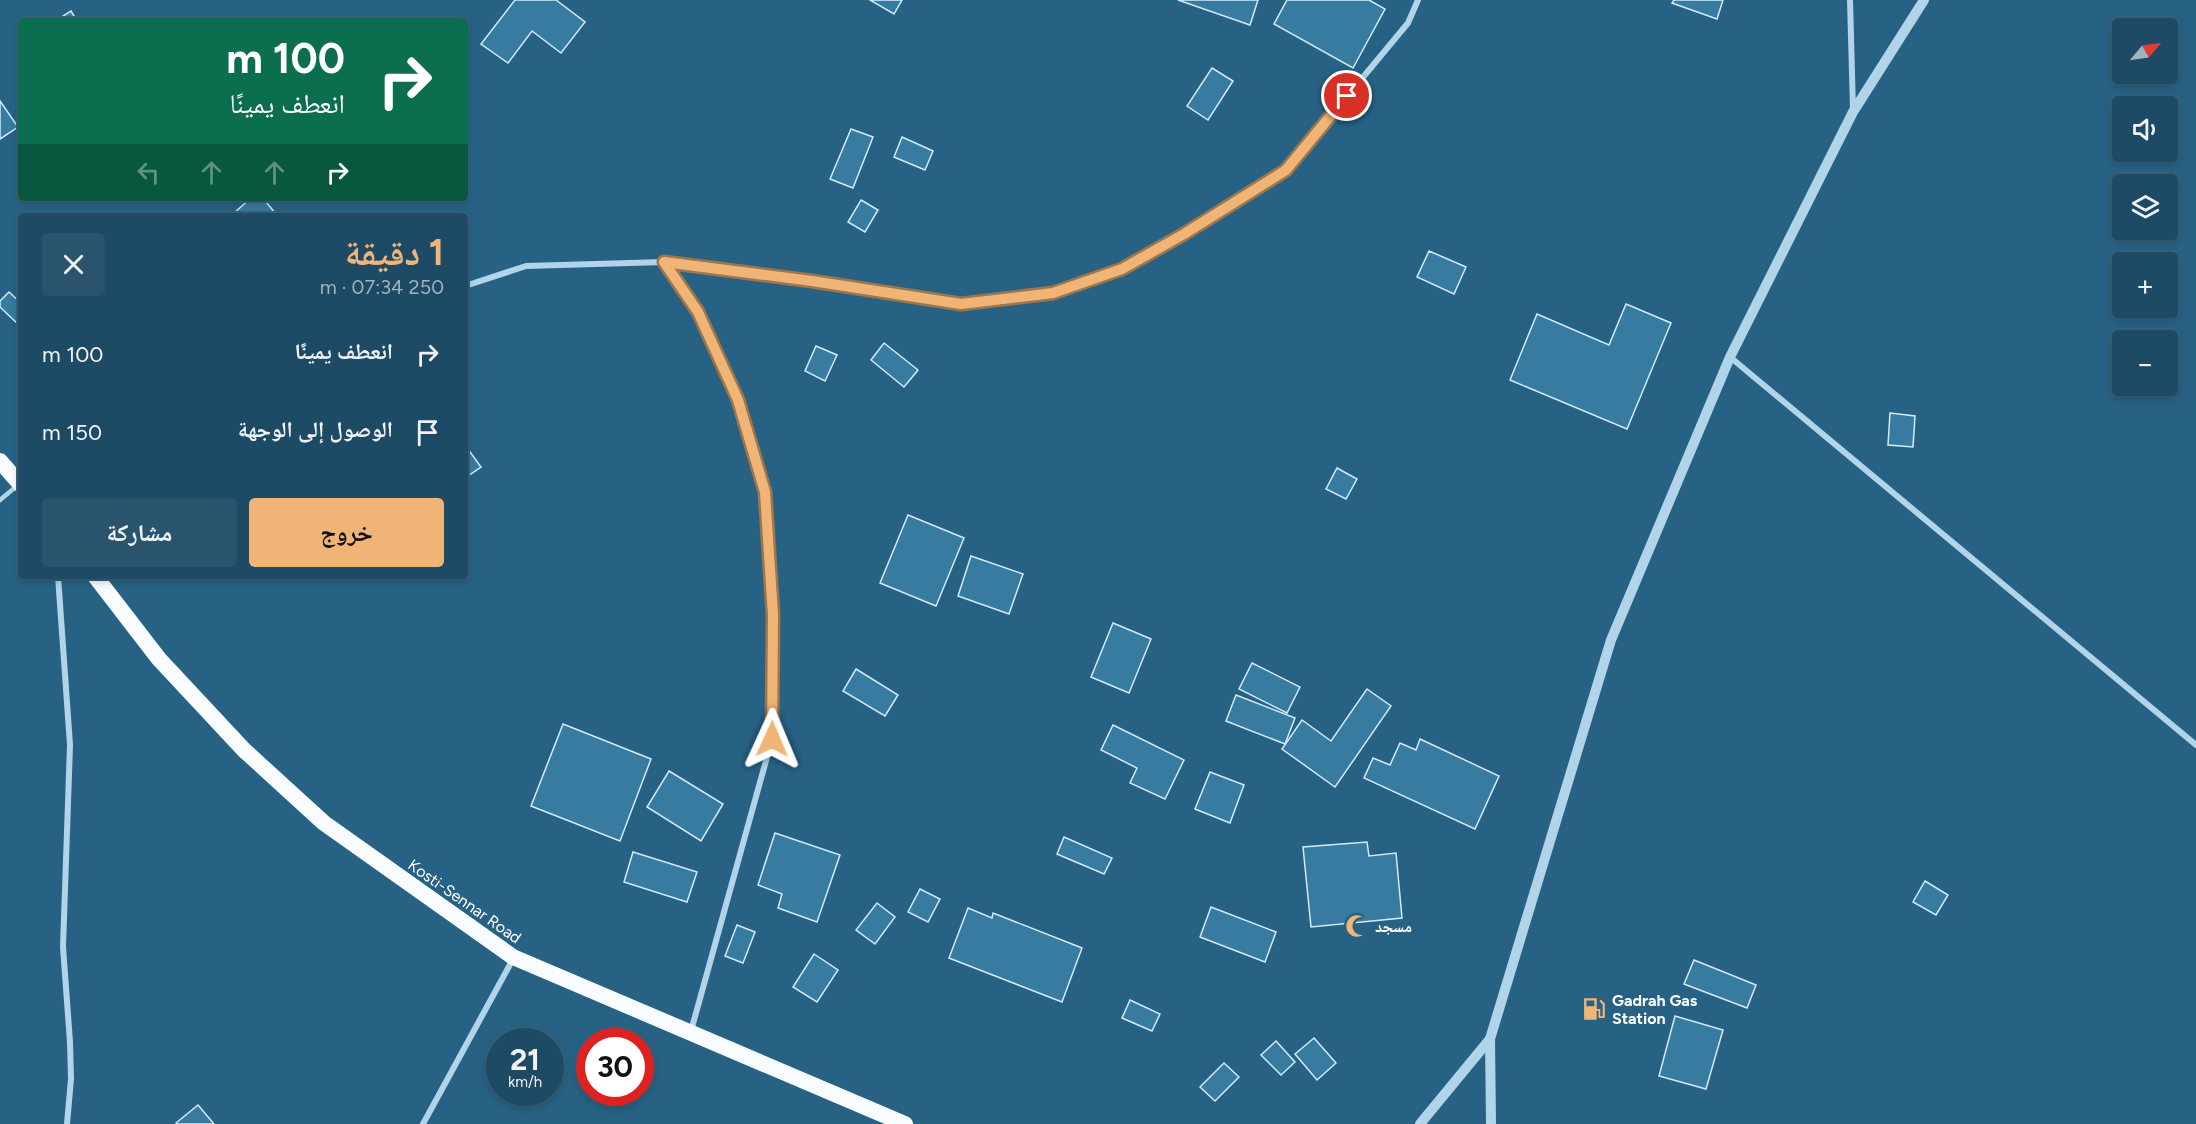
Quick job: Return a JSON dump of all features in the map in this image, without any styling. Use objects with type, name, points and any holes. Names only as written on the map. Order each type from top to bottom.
[{"type":"highway","points":[[0,460],[18,482]]},
{"type":"highway","name":"Kosti-Sennar Road","points":[[97,579],[159,659],[244,750],[324,823],[513,957],[905,1124]]},
{"type":"street","points":[[468,285],[526,266],[664,262],[812,281],[961,304],[1053,293],[1122,269],[1184,234],[1286,170],[1408,22],[1418,0]]},
{"type":"street","points":[[1850,0],[1853,112]]},
{"type":"street","points":[[1491,1124],[1490,1039],[1611,640],[1730,357],[1853,112],[1924,0]]},
{"type":"street","points":[[664,262],[698,312],[738,400],[765,492],[773,615],[772,739],[691,1033]]},
{"type":"street","points":[[1730,357],[2196,745]]},
{"type":"street","points":[[58,579],[70,744],[63,947],[71,1079],[67,1124]]},
{"type":"street","points":[[423,1124],[513,957]]},
{"type":"street","points":[[1420,1124],[1490,1039]]},
{"type":"lane","points":[[0,500],[18,486]]},
{"type":"building","points":[[515,0],[556,0],[585,22],[561,53],[532,31],[508,63],[481,44]]},
{"type":"building","points":[[870,0],[902,0],[894,14]]},
{"type":"building","points":[[1178,0],[1258,0],[1250,25]]},
{"type":"building","points":[[1287,0],[1369,0],[1385,9],[1353,68],[1274,24]]},
{"type":"building","points":[[1674,0],[1723,0],[1717,19],[1672,3]]},
{"type":"building","points":[[71,11],[75,18],[60,18]]},
{"type":"building","points":[[1212,68],[1233,81],[1208,120],[1187,106]]},
{"type":"building","points":[[0,101],[18,127],[0,139]]},
{"type":"building","points":[[851,129],[873,137],[853,188],[830,179]]},
{"type":"building","points":[[902,137],[933,151],[925,170],[894,157]]},
{"type":"building","points":[[861,200],[878,210],[865,232],[848,222]]},
{"type":"building","points":[[248,201],[265,201],[275,213],[234,213]]},
{"type":"building","points":[[1429,251],[1466,267],[1454,294],[1417,277]]},
{"type":"building","points":[[9,292],[18,300],[18,324],[0,307],[0,301]]},
{"type":"building","points":[[1626,304],[1671,323],[1627,429],[1510,380],[1537,314],[1609,345]]},
{"type":"building","points":[[884,343],[918,370],[904,387],[871,360]]},
{"type":"building","points":[[816,346],[837,355],[825,381],[805,371]]},
{"type":"building","points":[[1890,413],[1915,416],[1913,447],[1888,445]]},
{"type":"building","points":[[468,449],[481,467],[468,476]]},
{"type":"building","points":[[1337,468],[1357,479],[1346,499],[1326,489]]},
{"type":"building","points":[[908,515],[964,538],[936,606],[880,583]]},
{"type":"building","points":[[971,556],[1023,574],[1009,614],[958,596]]},
{"type":"building","points":[[1113,623],[1151,639],[1129,693],[1091,677]]},
{"type":"building","points":[[1252,663],[1300,687],[1287,713],[1239,689]]},
{"type":"building","points":[[856,669],[898,695],[885,716],[843,691]]},
{"type":"building","points":[[1367,689],[1391,706],[1335,787],[1282,749],[1302,720],[1331,741]]},
{"type":"building","points":[[1236,695],[1295,718],[1285,744],[1226,721]]},
{"type":"building","points":[[563,724],[651,759],[620,841],[531,806]]},
{"type":"building","points":[[1113,725],[1184,760],[1165,799],[1130,783],[1137,768],[1101,750]]},
{"type":"building","points":[[1420,739],[1499,776],[1475,829],[1364,778],[1373,758],[1390,765],[1400,743],[1416,750]]},
{"type":"building","points":[[669,771],[723,804],[701,841],[647,807]]},
{"type":"building","points":[[1210,772],[1244,785],[1230,823],[1195,809]]},
{"type":"building","points":[[775,833],[840,855],[817,922],[778,908],[782,894],[758,885]]},
{"type":"building","points":[[1064,837],[1112,858],[1104,874],[1057,854]]},
{"type":"building","points":[[1367,842],[1369,856],[1396,853],[1402,918],[1311,927],[1303,847]]},
{"type":"building","points":[[633,852],[697,872],[687,902],[624,882]]},
{"type":"building","points":[[1925,881],[1948,895],[1936,915],[1913,902]]},
{"type":"building","points":[[920,889],[940,899],[928,922],[908,912]]},
{"type":"building","points":[[877,903],[895,917],[875,944],[856,930]]},
{"type":"building","points":[[1211,907],[1276,932],[1265,962],[1200,937]]},
{"type":"building","points":[[968,908],[992,918],[993,913],[1082,948],[1062,1002],[949,958]]},
{"type":"building","points":[[737,925],[755,932],[743,963],[725,956]]},
{"type":"building","points":[[814,954],[838,970],[817,1002],[793,987]]},
{"type":"building","points":[[1694,960],[1756,985],[1747,1008],[1684,984]]},
{"type":"building","points":[[1130,1000],[1160,1014],[1152,1031],[1122,1018]]},
{"type":"building","points":[[1675,1016],[1723,1030],[1706,1089],[1659,1076]]},
{"type":"building","points":[[1314,1038],[1336,1063],[1317,1080],[1295,1054]]},
{"type":"building","points":[[1276,1041],[1295,1062],[1281,1075],[1261,1055]]},
{"type":"building","points":[[1224,1063],[1239,1077],[1215,1101],[1200,1087]]},
{"type":"building","points":[[198,1105],[214,1124],[176,1123]]},
{"type":"place","name":"مسجد","points":[[1357,926]]},
{"type":"place","name":"Gadrah Gas Station","points":[[1594,1009]]},
{"type":"route","points":[[772,739],[773,615],[765,492],[738,400],[698,312],[664,262],[812,281],[961,304],[1053,293],[1122,269],[1184,234],[1286,170],[1347,96]]}]
